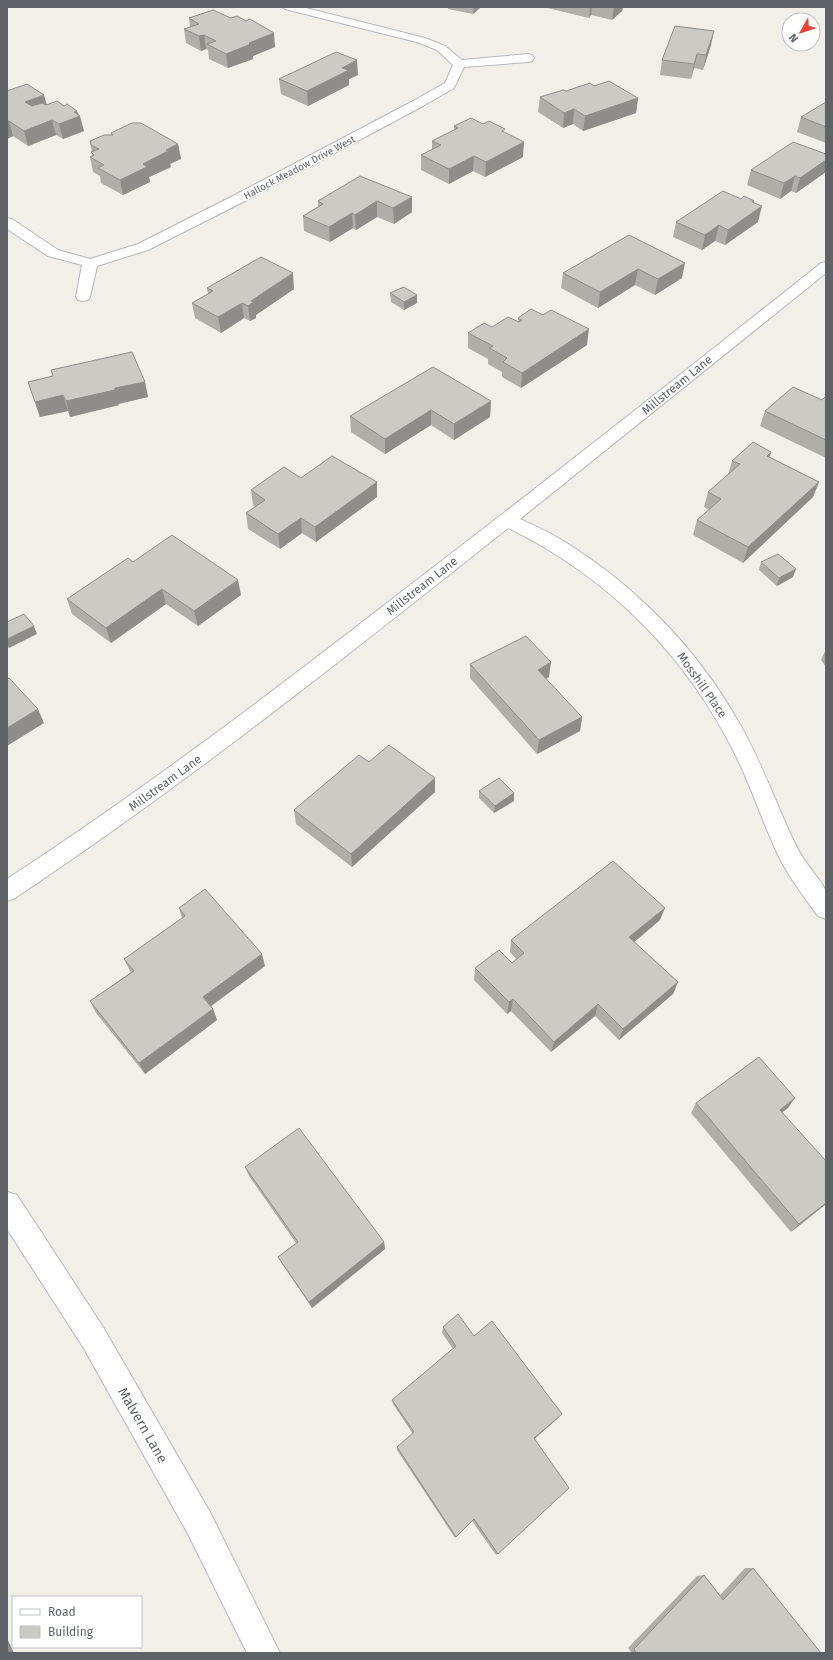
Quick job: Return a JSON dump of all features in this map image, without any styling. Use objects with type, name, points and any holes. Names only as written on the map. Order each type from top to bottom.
[{"type":"street","points":[[289,7],[421,40],[441,48],[459,64],[528,58]]},
{"type":"street","name":"Hallock Meadow Drive West","points":[[90,263],[111,258],[150,244],[419,104],[450,85],[459,64]]},
{"type":"street","points":[[7,222],[53,253],[90,263],[83,297]]},
{"type":"street","name":"Millstream Lane","points":[[7,891],[114,820],[226,738],[508,520],[826,266]]},
{"type":"street","name":"Mosshill Place","points":[[508,520],[560,547],[594,570],[626,595],[662,631],[693,669],[724,715],[747,757],[789,855],[826,909]]},
{"type":"street","name":"Malvern Lane","points":[[7,1206],[93,1337],[199,1523],[264,1653]]},
{"type":"building","points":[[213,10],[231,18],[237,16],[246,21],[250,19],[274,33],[226,54],[207,44],[216,41],[204,35],[199,36],[184,29],[199,24],[189,18]]},
{"type":"building","points":[[675,26],[714,31],[706,55],[697,54],[694,64],[662,60]]},
{"type":"building","points":[[336,52],[357,60],[342,68],[349,70],[307,91],[279,79]]},
{"type":"building","points":[[609,81],[638,98],[585,116],[574,109],[564,113],[540,97],[563,90],[566,91],[590,83],[594,86]]},
{"type":"building","points":[[27,84],[44,95],[25,102],[32,106],[42,103],[46,105],[57,101],[64,106],[67,104],[77,111],[74,112],[80,116],[59,124],[52,120],[24,131],[9,121],[7,122],[7,91]]},
{"type":"building","points":[[826,102],[826,127],[801,117]]},
{"type":"building","points":[[471,118],[483,124],[489,121],[505,129],[502,131],[524,142],[486,162],[474,156],[449,169],[421,155],[441,145],[432,141],[458,128],[454,126]]},
{"type":"building","points":[[132,123],[141,123],[178,144],[143,164],[147,167],[120,180],[98,168],[104,165],[90,157],[94,155],[91,152],[99,149],[91,145],[90,141],[104,135],[113,135],[111,133]]},
{"type":"building","points":[[793,142],[826,154],[826,160],[800,178],[795,176],[784,183],[751,170]]},
{"type":"building","points":[[360,176],[412,197],[393,208],[377,201],[355,215],[352,213],[329,227],[303,216],[323,204],[318,201]]},
{"type":"building","points":[[723,191],[741,199],[744,196],[754,201],[752,202],[762,206],[728,230],[719,225],[705,235],[676,222]]},
{"type":"building","points":[[629,235],[685,263],[658,279],[638,269],[600,292],[563,273]]},
{"type":"building","points":[[261,257],[293,273],[251,301],[254,302],[248,306],[242,303],[218,317],[192,303],[213,291],[207,288]]},
{"type":"building","points":[[404,287],[417,295],[404,302],[390,293]]},
{"type":"building","points":[[531,309],[543,315],[551,310],[589,329],[522,373],[503,362],[507,358],[489,348],[493,346],[468,333],[484,323],[492,327],[508,317],[519,322],[522,320],[518,318]]},
{"type":"building","points":[[132,352],[145,382],[66,401],[63,395],[35,402],[28,382],[53,376],[51,370]]},
{"type":"building","points":[[433,367],[491,401],[454,424],[431,410],[385,439],[350,416]]},
{"type":"building","points":[[793,387],[822,400],[826,396],[826,440],[765,411]]},
{"type":"building","points":[[753,442],[771,452],[767,456],[819,482],[748,547],[697,520],[721,499],[708,492],[740,464],[732,461]]},
{"type":"building","points":[[332,456],[377,482],[315,527],[301,518],[278,534],[246,513],[265,500],[251,490],[284,467],[301,478]]},
{"type":"building","points":[[172,535],[238,580],[194,611],[162,589],[106,628],[67,599],[128,558],[133,562]]},
{"type":"building","points":[[778,554],[796,569],[779,578],[761,562]]},
{"type":"building","points":[[24,614],[34,626],[7,639],[7,622]]},
{"type":"building","points":[[526,636],[551,662],[538,670],[582,717],[539,740],[470,664]]},
{"type":"building","points":[[9,678],[38,709],[7,728],[7,679]]},
{"type":"building","points":[[389,745],[435,778],[351,854],[294,810],[359,755],[369,762]]},
{"type":"building","points":[[499,778],[514,793],[495,806],[479,791]]},
{"type":"building","points":[[613,861],[665,908],[629,937],[678,982],[623,1029],[598,1004],[554,1042],[513,999],[509,1002],[475,968],[499,950],[512,963],[524,953],[511,940]]},
{"type":"building","points":[[205,889],[262,954],[203,997],[213,1009],[139,1063],[90,1001],[134,971],[124,959],[185,916],[179,908]]},
{"type":"building","points":[[759,1057],[795,1098],[780,1110],[826,1161],[826,1203],[799,1224],[696,1103]]},
{"type":"building","points":[[299,1128],[384,1242],[309,1302],[278,1257],[298,1242],[245,1167]]},
{"type":"building","points":[[458,1314],[474,1336],[492,1321],[562,1414],[534,1438],[569,1488],[498,1554],[474,1519],[456,1537],[397,1447],[414,1432],[392,1400],[456,1346],[443,1327]]},
{"type":"building","points":[[753,1568],[821,1653],[636,1653],[634,1649],[704,1575],[723,1600]]}]
